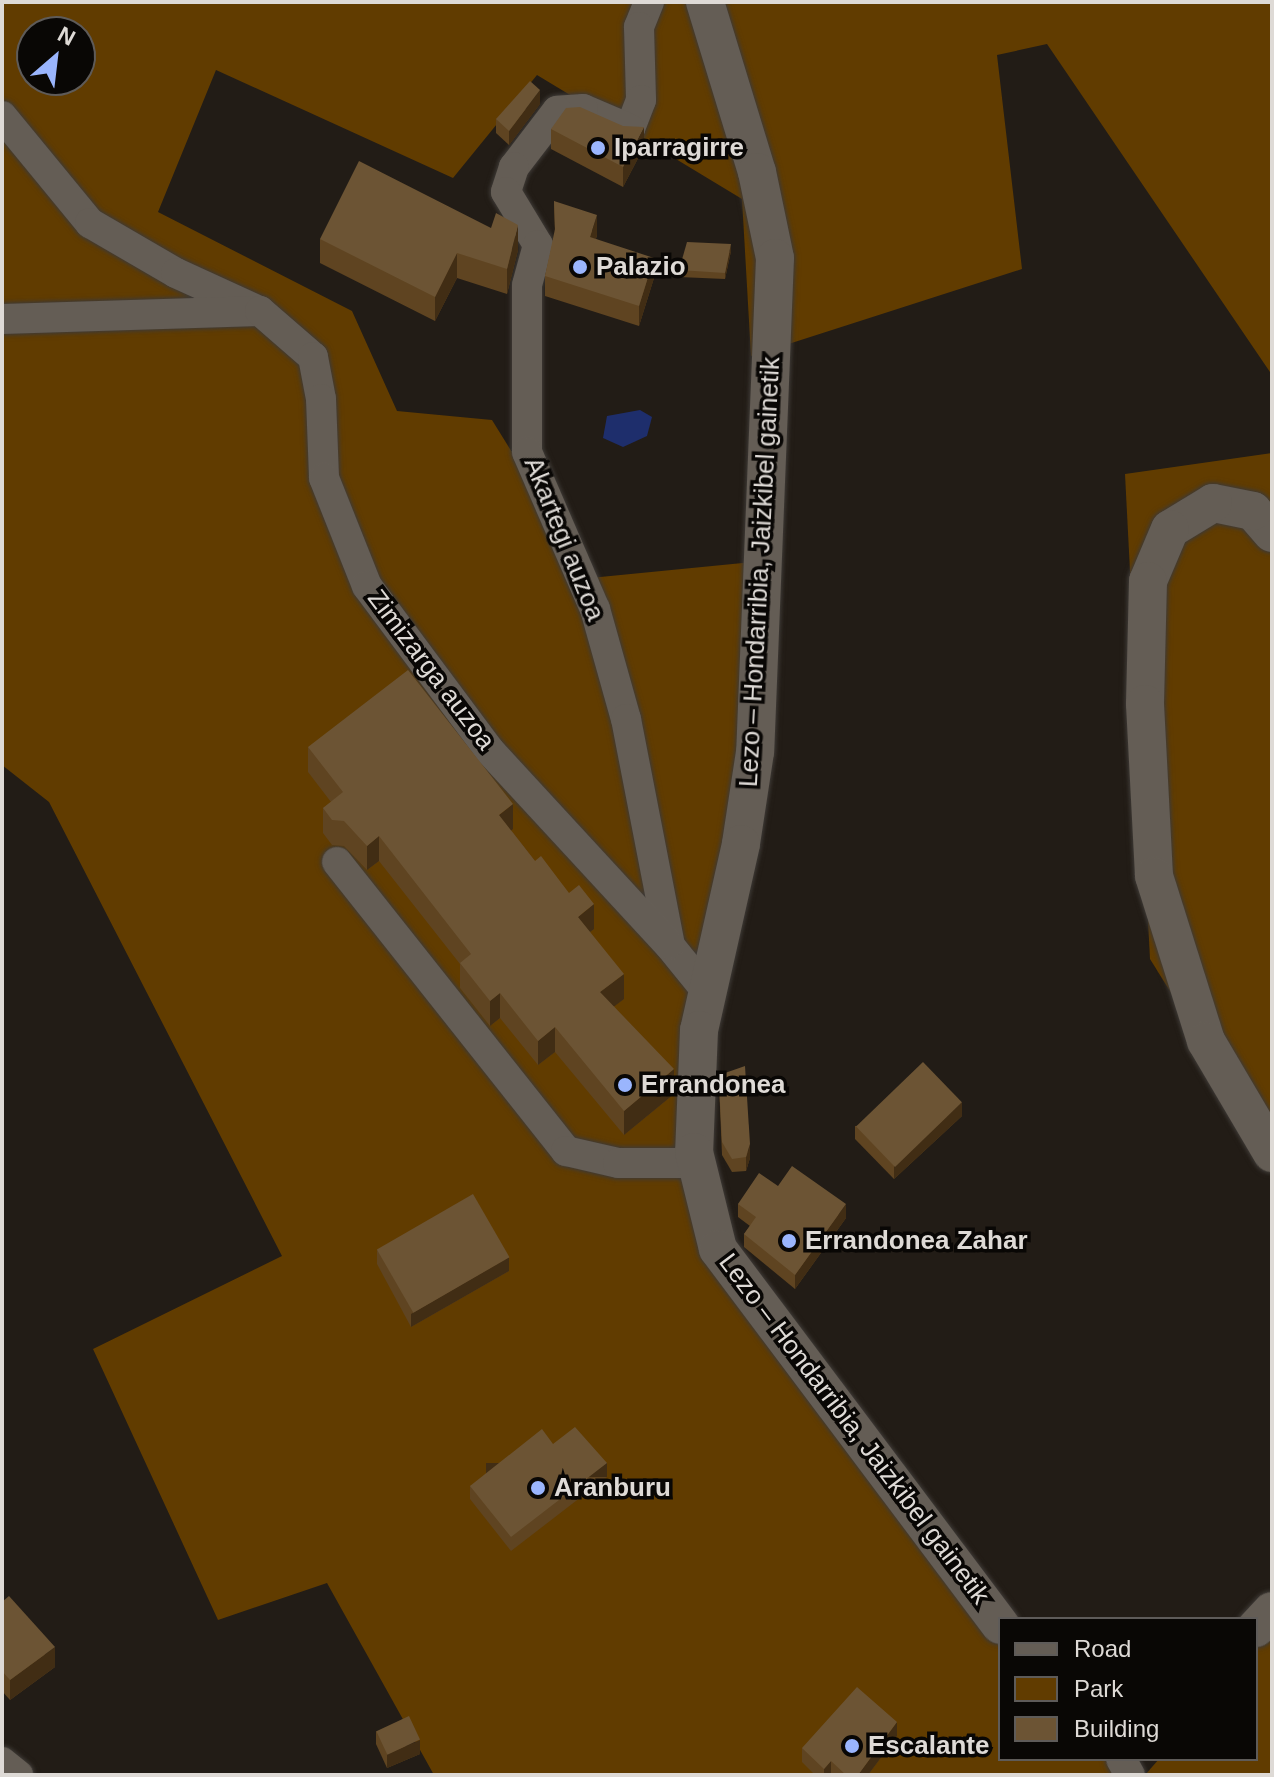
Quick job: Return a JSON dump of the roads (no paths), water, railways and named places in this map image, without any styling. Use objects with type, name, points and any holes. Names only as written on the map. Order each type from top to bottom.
[{"type":"street","name":"Akartegi auzoa","points":[[649,2],[639,27],[641,100],[630,129],[583,109],[557,111],[514,167],[506,192],[538,245],[527,285],[527,452],[599,622],[626,719],[670,946],[705,989]]},
{"type":"street","name":"Lezo – Hondarribia, Jaizkibel gainetik","points":[[705,2],[757,172],[775,258],[755,752],[741,844],[705,989],[699,1030],[696,1163],[718,1249],[998,1622]]},
{"type":"street","name":"Zimizarga auzoa","points":[[2,116],[90,223],[176,273],[260,311],[313,357],[321,399],[324,478],[367,586],[490,751],[670,946]]},
{"type":"street","points":[[2,319],[260,311]]},
{"type":"street","points":[[1272,533],[1253,511],[1213,503],[1170,529],[1148,581],[1145,704],[1154,876],[1206,1041],[1272,1153]]},
{"type":"street","points":[[337,862],[566,1151],[618,1163],[696,1163]]},
{"type":"street","points":[[1258,1626],[1272,1611]]},
{"type":"street","points":[[2,1762],[18,1775]]},
{"type":"water","points":[[640,410],[652,417],[647,436],[623,447],[603,438],[607,416]]},
{"type":"place","name":"Iparragirre","points":[[598,148]]},
{"type":"place","name":"Palazio","points":[[580,267]]},
{"type":"place","name":"Errandonea","points":[[625,1085]]},
{"type":"place","name":"Errandonea Zahar","points":[[789,1241]]},
{"type":"place","name":"Aranburu","points":[[538,1488]]},
{"type":"place","name":"Escalante","points":[[852,1746]]}]
